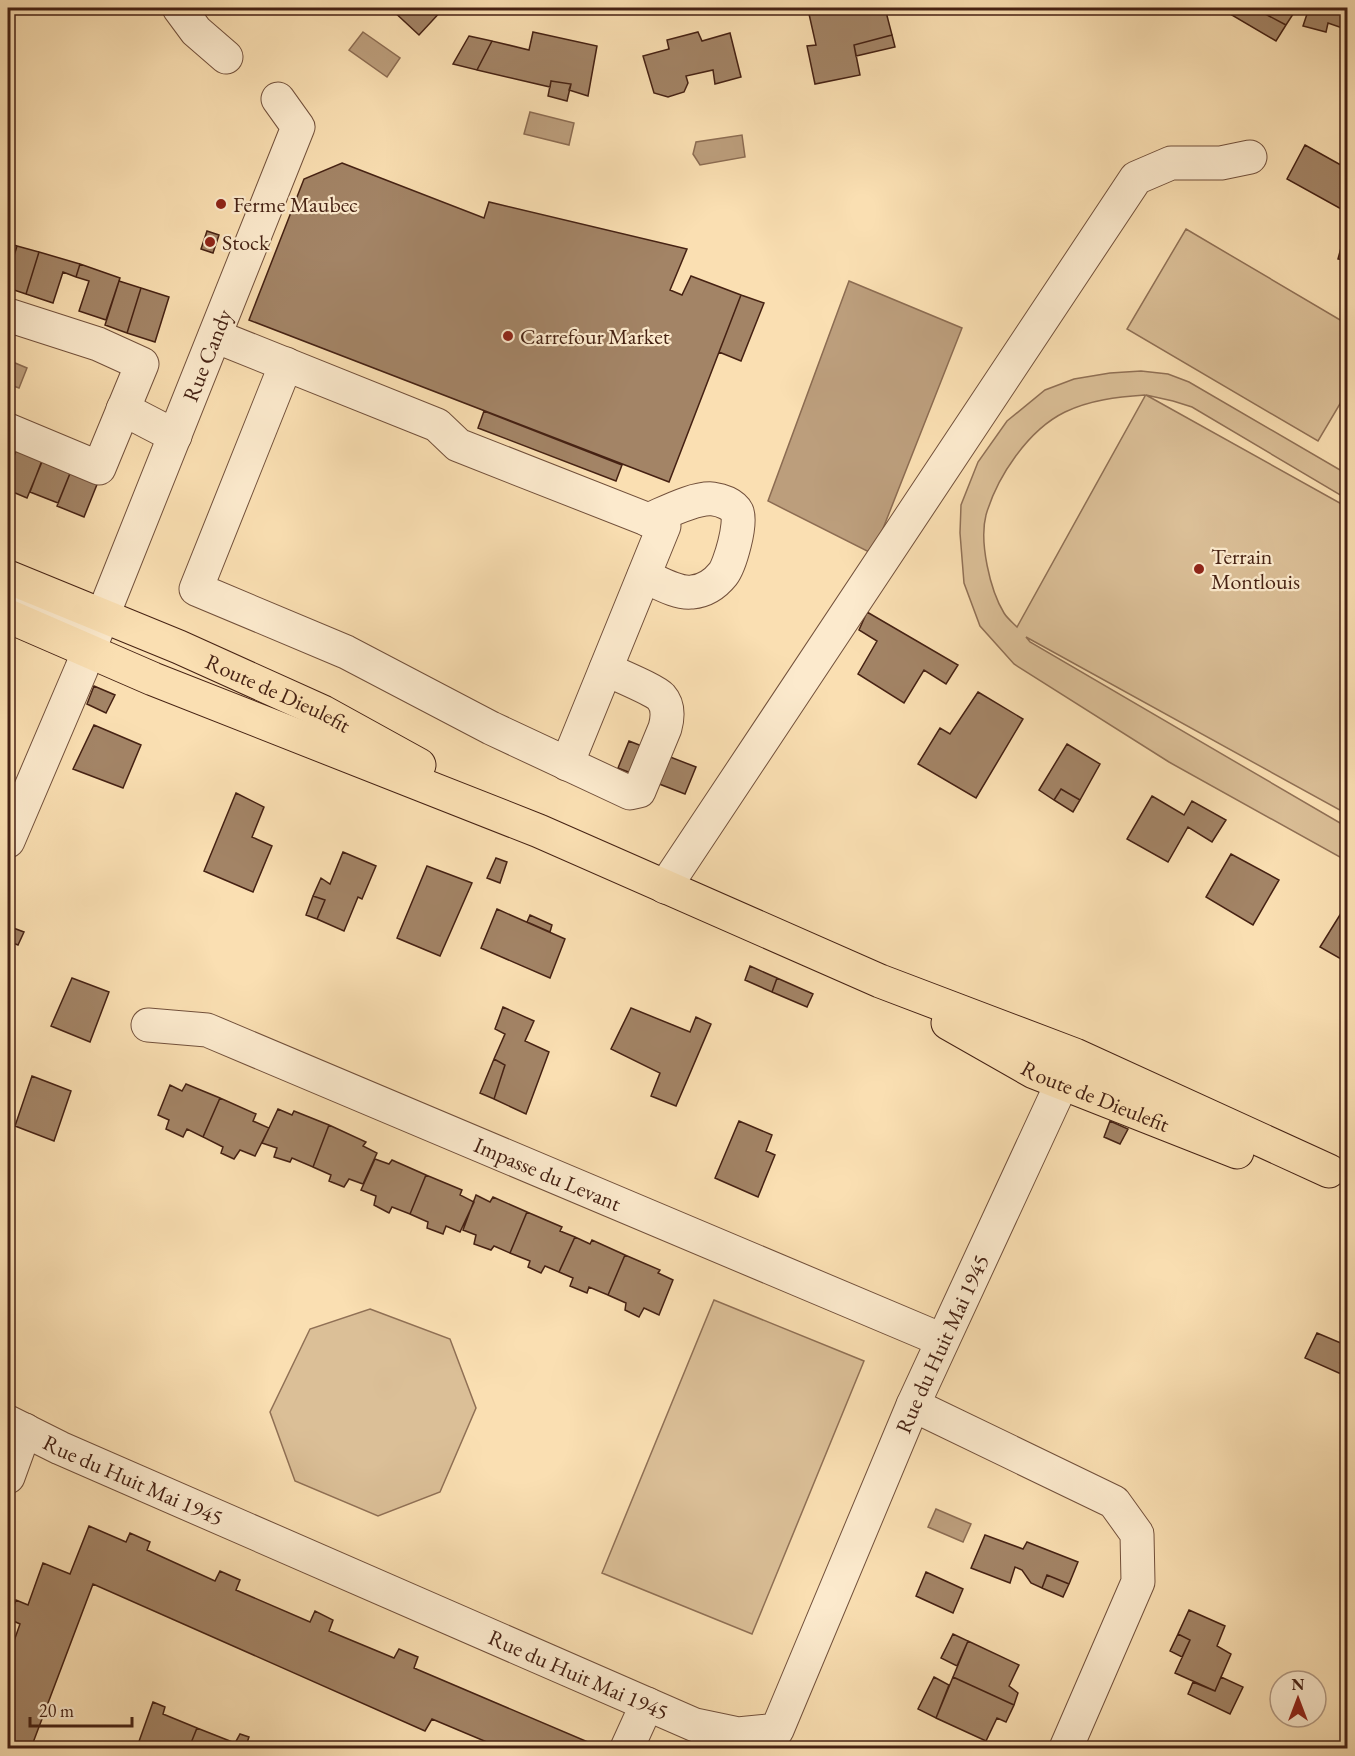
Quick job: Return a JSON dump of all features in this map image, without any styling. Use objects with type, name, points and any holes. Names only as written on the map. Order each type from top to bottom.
[{"type":"main road","name":"Route de Dieulefit","points":[[8,577],[102,615],[323,712],[539,831]]},
{"type":"main road","points":[[102,615],[124,647],[153,679]]},
{"type":"main road","name":"Route de Dieulefit","points":[[8,616],[153,679],[539,831],[880,981],[1075,1055],[1338,1174]]},
{"type":"main road","name":"Route de Dieulefit","points":[[880,981],[979,1041],[1034,1072],[1061,1084],[1242,1154],[1338,1174]]},
{"type":"street","points":[[179,8],[196,31],[225,57]]},
{"type":"street","name":"Rue Candy","points":[[8,841],[88,652],[298,127],[278,99]]},
{"type":"street","points":[[665,887],[1136,178],[1171,163],[1221,163],[1250,157]]},
{"type":"street","points":[[8,315],[98,344],[142,364],[99,468],[8,430]]},
{"type":"street","points":[[215,336],[437,425],[458,445],[664,526],[567,764]]},
{"type":"street","points":[[286,364],[196,589],[346,652],[491,728],[617,789],[630,793],[639,791],[665,728],[668,717],[667,707],[660,696],[606,669]]},
{"type":"street","points":[[123,409],[175,436]]},
{"type":"street","points":[[644,576],[690,593],[705,589],[724,572],[738,523],[736,512],[728,503],[712,498],[680,506],[648,520]]},
{"type":"street","points":[[8,599],[33,609],[67,618],[102,615]]},
{"type":"street","name":"Impasse du Levant","points":[[148,1025],[207,1030],[942,1340]]},
{"type":"street","name":"Rue du Huit Mai 1945","points":[[16,1426],[90,1461],[695,1725],[738,1734],[777,1730],[913,1405],[1075,1055]]},
{"type":"street","points":[[913,1405],[1114,1502],[1137,1534],[1138,1582],[1066,1749]]},
{"type":"street","points":[[8,1477],[16,1426]]},
{"type":"street","points":[[627,1749],[647,1704]]},
{"type":"shaded area","points":[[363,32],[400,58],[387,77],[349,50]]},
{"type":"shaded area","points":[[530,112],[574,123],[569,145],[524,134]]},
{"type":"shaded area","points":[[742,135],[745,157],[700,165],[693,154],[696,142]]},
{"type":"shaded area","points":[[1186,229],[1347,324],[1347,392],[1318,441],[1127,329]]},
{"type":"shaded area","points":[[849,281],[962,328],[873,554],[768,501]]},
{"type":"shaded area","points":[[8,360],[27,368],[19,388],[8,384]]},
{"type":"shaded area","name":"Terrain Montlouis","points":[[1141,371],[1168,374],[1189,382],[1347,474],[1347,499],[1192,407],[1146,395],[1347,507],[1347,814],[1026,637],[1030,642],[1347,827],[1347,861],[1169,762],[1014,664],[980,626],[964,583],[960,533],[961,505],[978,462],[1007,421],[1045,390],[1074,379]],"holes":[[[1145,396],[1017,627],[1005,615],[994,592],[987,566],[984,538],[986,515],[1006,470],[1039,430],[1065,412],[1094,402]]]},
{"type":"shaded area","points":[[714,1300],[864,1361],[752,1634],[602,1573]]},
{"type":"shaded area","points":[[370,1309],[450,1339],[476,1408],[440,1492],[378,1516],[295,1481],[270,1412],[310,1329]]},
{"type":"shaded area","points":[[936,1509],[971,1524],[963,1542],[928,1527]]},
{"type":"building","points":[[390,8],[444,8],[419,35]]},
{"type":"building","points":[[836,8],[885,8],[892,35],[854,45],[860,75],[815,84],[807,46],[816,45],[809,14]]},
{"type":"building","points":[[1226,8],[1254,8],[1286,25],[1276,41],[1230,14]]},
{"type":"building","points":[[1254,8],[1297,8],[1286,25]]},
{"type":"building","points":[[1309,8],[1348,8],[1348,30],[1328,23],[1326,32],[1303,26]]},
{"type":"building","points":[[533,32],[597,46],[588,96],[569,90],[571,84],[551,81],[550,87],[477,70],[492,41],[529,50]]},
{"type":"building","points":[[698,32],[702,41],[730,33],[741,77],[715,84],[713,70],[686,76],[688,83],[684,92],[668,97],[654,93],[643,56],[669,49],[667,40]]},
{"type":"building","points":[[892,35],[895,47],[856,56],[854,45]]},
{"type":"building","points":[[469,36],[492,41],[477,70],[453,64]]},
{"type":"building","points":[[551,81],[571,84],[567,101],[548,96]]},
{"type":"building","points":[[1305,145],[1348,169],[1348,203],[1343,210],[1287,179]]},
{"type":"building","name":"Carrefour Market","points":[[342,163],[484,218],[489,202],[687,249],[670,290],[682,295],[691,276],[741,295],[669,482],[249,320],[304,179]]},
{"type":"building","points":[[1348,222],[1348,261],[1338,259]]},
{"type":"building","name":"Stock","points":[[207,231],[219,235],[213,253],[201,249]]},
{"type":"building","points":[[8,243],[17,246],[8,275]]},
{"type":"building","points":[[17,246],[39,252],[26,294],[8,288],[8,275]]},
{"type":"building","points":[[39,252],[80,264],[76,277],[63,272],[53,303],[26,294]]},
{"type":"building","points":[[80,264],[120,278],[106,320],[79,311],[89,281],[76,277]]},
{"type":"building","points":[[119,281],[141,288],[127,333],[105,325]]},
{"type":"building","points":[[141,288],[169,297],[155,342],[127,333]]},
{"type":"building","points":[[741,295],[764,303],[741,361],[719,352]]},
{"type":"building","points":[[484,411],[622,465],[616,481],[478,428]]},
{"type":"building","points":[[18,446],[44,457],[27,498],[8,490],[8,471]]},
{"type":"building","points":[[46,450],[75,461],[58,503],[30,492]]},
{"type":"building","points":[[75,461],[102,472],[84,517],[57,506]]},
{"type":"building","points":[[867,612],[958,665],[946,684],[924,670],[904,703],[858,674],[877,641],[859,630]]},
{"type":"building","points":[[94,686],[115,695],[106,713],[87,704]]},
{"type":"building","points":[[978,692],[1023,719],[976,798],[918,764],[940,728],[950,734]]},
{"type":"building","points":[[94,725],[141,745],[123,788],[73,769]]},
{"type":"building","points":[[629,741],[696,767],[685,794],[618,768]]},
{"type":"building","points":[[1067,744],[1100,764],[1080,800],[1061,789],[1054,800],[1039,790]]},
{"type":"building","points":[[1061,789],[1080,800],[1073,812],[1054,800]]},
{"type":"building","points":[[236,793],[264,807],[252,837],[272,846],[253,892],[204,871]]},
{"type":"building","points":[[1152,796],[1184,815],[1192,801],[1226,820],[1212,842],[1188,827],[1168,862],[1127,839]]},
{"type":"building","points":[[343,852],[376,866],[362,899],[358,897],[344,931],[317,919],[325,900],[313,896],[321,878],[330,884]]},
{"type":"building","points":[[1231,854],[1279,880],[1253,925],[1206,897]]},
{"type":"building","points":[[496,858],[507,862],[500,883],[487,878]]},
{"type":"building","points":[[427,866],[472,883],[440,956],[397,938]]},
{"type":"building","points":[[313,896],[325,900],[317,919],[306,915]]},
{"type":"building","points":[[497,909],[565,939],[550,978],[481,948]]},
{"type":"building","points":[[1343,910],[1348,912],[1348,963],[1320,947]]},
{"type":"building","points":[[530,915],[552,925],[550,932],[527,922]]},
{"type":"building","points":[[8,926],[24,932],[18,945],[8,941]]},
{"type":"building","points":[[750,966],[777,978],[772,992],[745,980]]},
{"type":"building","points":[[72,978],[109,992],[90,1042],[51,1026]]},
{"type":"building","points":[[777,978],[813,994],[807,1007],[772,992]]},
{"type":"building","points":[[503,1007],[534,1021],[525,1041],[549,1052],[526,1114],[494,1099],[505,1065],[494,1059],[505,1034],[495,1029]]},
{"type":"building","points":[[631,1008],[690,1032],[696,1017],[711,1024],[676,1106],[651,1096],[660,1073],[611,1049]]},
{"type":"building","points":[[494,1059],[505,1065],[494,1099],[480,1093]]},
{"type":"building","points":[[32,1076],[71,1091],[54,1141],[15,1126]]},
{"type":"building","points":[[186,1084],[220,1098],[203,1137],[187,1129],[183,1137],[166,1129],[169,1120],[158,1115],[170,1085],[182,1091]]},
{"type":"building","points":[[220,1098],[256,1114],[253,1121],[269,1128],[255,1156],[240,1150],[234,1159],[221,1153],[223,1147],[203,1137]]},
{"type":"building","points":[[278,1109],[292,1115],[294,1111],[329,1125],[313,1167],[292,1158],[290,1162],[274,1157],[277,1148],[262,1143]]},
{"type":"building","points":[[739,1121],[772,1135],[766,1151],[775,1155],[758,1197],[715,1178]]},
{"type":"building","points":[[1110,1121],[1128,1129],[1120,1144],[1104,1137]]},
{"type":"building","points":[[329,1125],[366,1142],[363,1146],[377,1153],[363,1184],[349,1179],[344,1187],[329,1181],[331,1175],[313,1167]]},
{"type":"building","points":[[375,1159],[389,1164],[392,1160],[426,1175],[410,1214],[392,1207],[389,1213],[374,1205],[376,1196],[361,1190]]},
{"type":"building","points":[[426,1175],[462,1190],[460,1195],[474,1202],[460,1232],[446,1226],[443,1234],[427,1228],[428,1222],[410,1214]]},
{"type":"building","points":[[476,1195],[490,1202],[493,1197],[527,1212],[510,1253],[494,1246],[491,1250],[474,1244],[476,1235],[463,1230]]},
{"type":"building","points":[[527,1212],[562,1227],[560,1231],[575,1237],[559,1272],[545,1266],[541,1273],[528,1267],[530,1261],[510,1253]]},
{"type":"building","points":[[575,1237],[590,1244],[592,1240],[625,1255],[608,1295],[589,1287],[587,1293],[570,1286],[573,1278],[559,1272]]},
{"type":"building","points":[[625,1255],[660,1270],[658,1273],[673,1280],[659,1315],[644,1308],[639,1317],[625,1310],[626,1303],[608,1295]]},
{"type":"building","points":[[1317,1333],[1348,1346],[1348,1377],[1305,1358]]},
{"type":"building","points":[[89,1526],[126,1542],[130,1533],[150,1542],[147,1550],[215,1581],[220,1571],[240,1580],[236,1590],[310,1622],[315,1611],[333,1620],[329,1631],[394,1658],[399,1649],[418,1657],[414,1668],[602,1748],[501,1748],[432,1719],[425,1731],[93,1584],[31,1748],[8,1748],[8,1658],[20,1624],[9,1619],[16,1600],[28,1605],[43,1563],[70,1574]]},
{"type":"building","points":[[985,1535],[1023,1549],[1027,1542],[1078,1562],[1069,1584],[1047,1575],[1042,1588],[1031,1583],[1022,1570],[1015,1567],[1010,1583],[971,1568]]},
{"type":"building","points":[[926,1572],[963,1589],[953,1613],[916,1596]]},
{"type":"building","points":[[1047,1575],[1069,1584],[1063,1597],[1042,1588]]},
{"type":"building","points":[[1189,1610],[1225,1626],[1217,1646],[1231,1654],[1215,1691],[1175,1673],[1190,1640],[1178,1634]]},
{"type":"building","points":[[953,1634],[968,1641],[957,1666],[941,1658]]},
{"type":"building","points":[[1178,1634],[1190,1640],[1182,1657],[1170,1651]]},
{"type":"building","points":[[968,1641],[1019,1665],[1009,1686],[1018,1693],[1014,1705],[953,1677]]},
{"type":"building","points":[[934,1677],[949,1685],[936,1718],[918,1709]]},
{"type":"building","points":[[953,1677],[1014,1705],[1006,1722],[997,1718],[986,1741],[936,1718]]},
{"type":"building","points":[[1221,1677],[1243,1687],[1230,1714],[1188,1694],[1193,1682],[1215,1691]]},
{"type":"building","points":[[153,1702],[165,1707],[163,1714],[197,1728],[189,1748],[137,1747]]},
{"type":"building","points":[[197,1728],[235,1743],[240,1734],[249,1737],[245,1748],[189,1748]]},
{"type":"place","name":"Ferme Maubec","points":[[221,204]]},
{"type":"place","name":"Stock","points":[[210,242]]},
{"type":"place","name":"Carrefour Market","points":[[508,336]]},
{"type":"place","name":"Terrain Montlouis","points":[[1199,569]]}]
